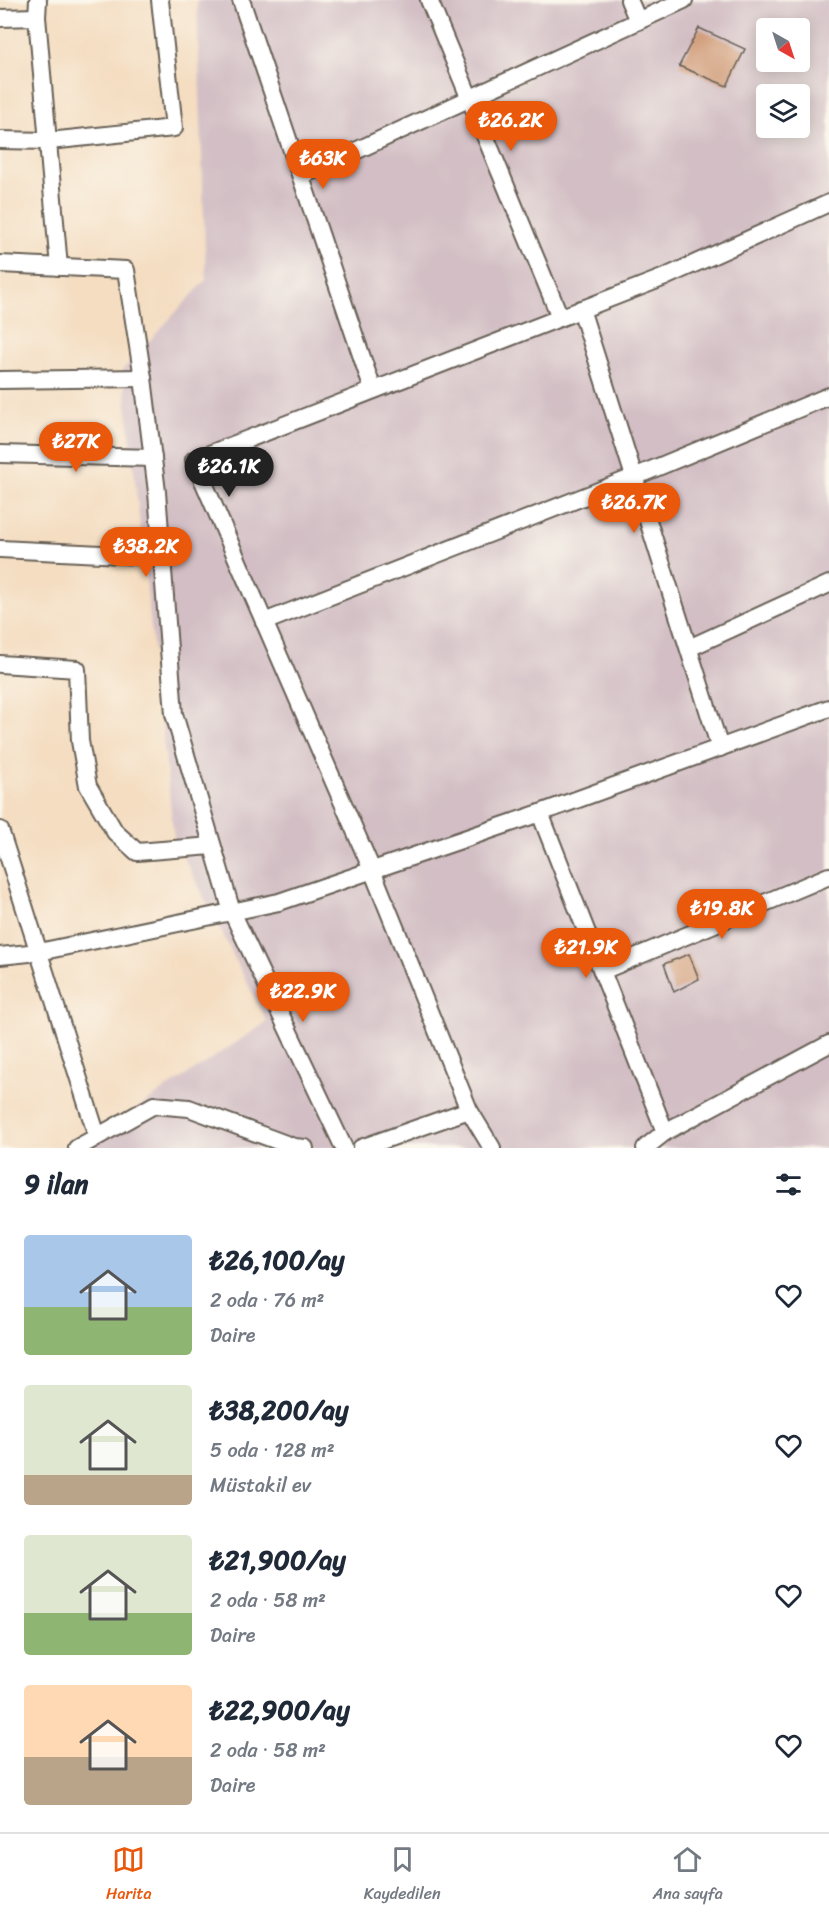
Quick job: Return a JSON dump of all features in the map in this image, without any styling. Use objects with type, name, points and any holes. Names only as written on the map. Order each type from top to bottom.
[{"type":"street","points":[[38,0],[37,17],[59,267]]},
{"type":"street","points":[[0,140],[49,141],[174,128],[160,0]]},
{"type":"street","points":[[241,0],[373,390]]},
{"type":"street","points":[[429,0],[561,317]]},
{"type":"street","points":[[628,0],[638,21]]},
{"type":"street","points":[[301,176],[684,0]]},
{"type":"street","points":[[0,18],[37,17]]},
{"type":"street","points":[[492,1148],[469,1110],[372,870],[194,460],[665,277],[829,203]]},
{"type":"street","points":[[0,264],[126,270],[153,458],[174,714],[232,912],[344,1148]]},
{"type":"street","points":[[581,309],[720,748]]},
{"type":"street","points":[[0,380],[143,378]]},
{"type":"street","points":[[264,622],[634,477],[829,396]]},
{"type":"street","points":[[0,454],[153,458]]},
{"type":"street","points":[[0,549],[162,557]]},
{"type":"street","points":[[689,648],[829,584]]},
{"type":"street","points":[[0,664],[77,669],[80,741],[88,786],[115,832],[137,852],[212,846]]},
{"type":"street","points":[[0,956],[39,952],[279,902],[540,813],[829,708]]},
{"type":"street","points":[[540,813],[665,1132]]},
{"type":"street","points":[[0,830],[97,1136]]},
{"type":"street","points":[[602,971],[829,876]]},
{"type":"street","points":[[645,1148],[665,1132],[829,1044]]},
{"type":"street","points":[[77,1148],[154,1105],[189,1108],[294,1147],[305,1148]]},
{"type":"street","points":[[361,1148],[469,1110]]},
{"type":"shaded area","points":[[197,0],[829,0],[829,1148],[77,1148],[267,1022],[174,838],[123,369],[206,280]]},
{"type":"building","points":[[699,28],[745,49],[727,86],[679,66]]},
{"type":"building","points":[[689,954],[699,979],[674,992],[664,964]]}]
